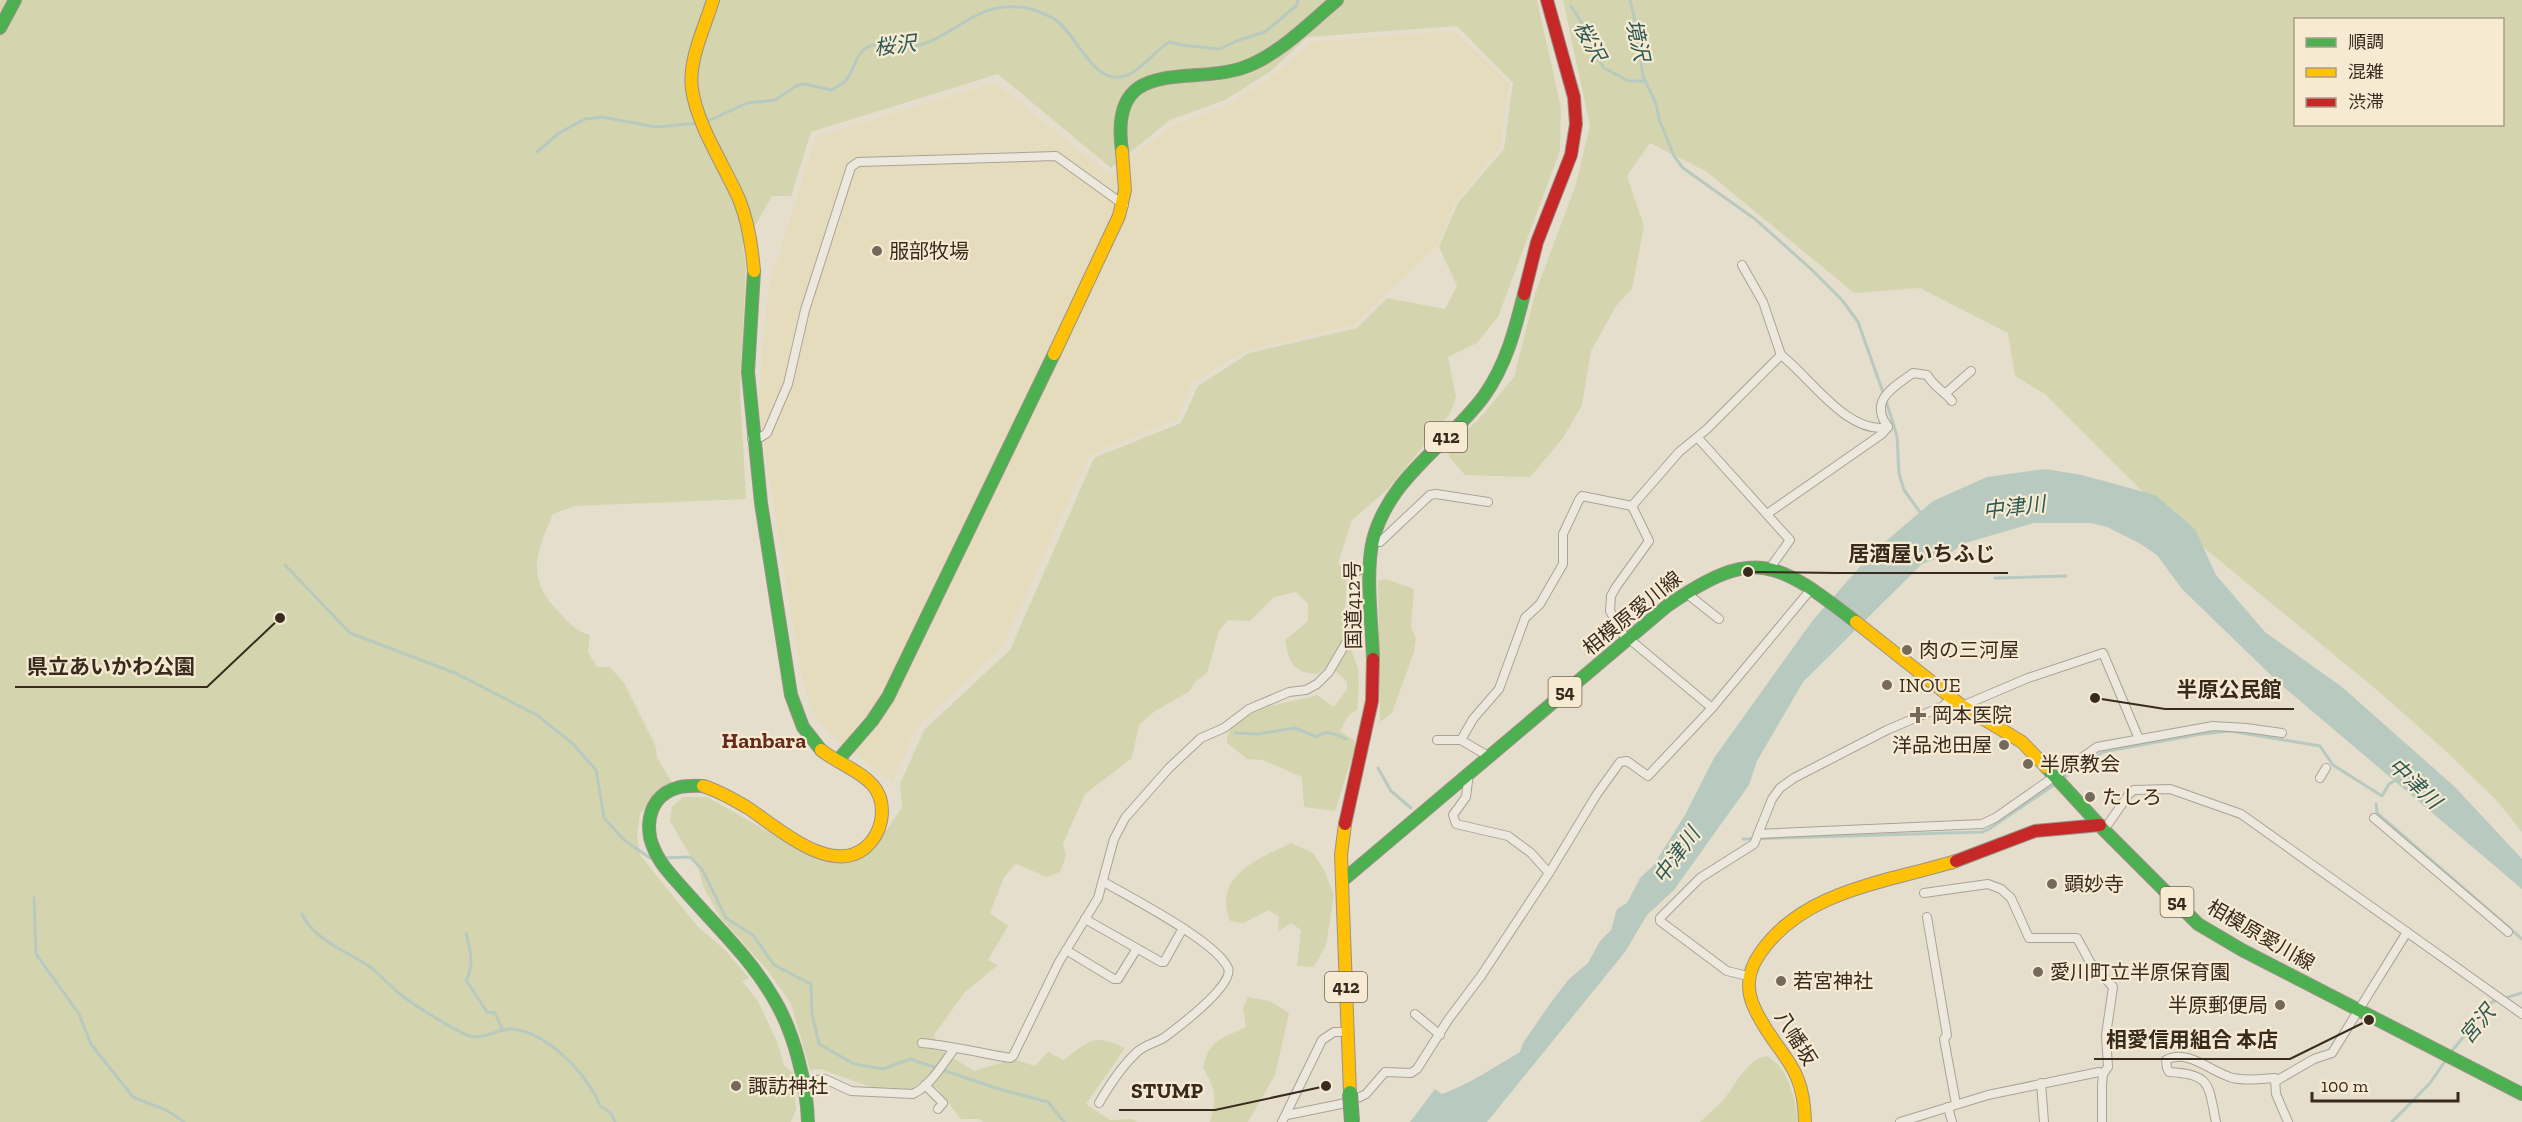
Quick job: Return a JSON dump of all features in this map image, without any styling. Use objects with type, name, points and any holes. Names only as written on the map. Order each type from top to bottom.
[{"type":"main road","points":[[0,28],[15,0]]},
{"type":"main road","points":[[713,0],[693,66],[692,88],[698,111],[740,202],[753,249],[755,280],[748,372],[752,439],[790,695],[799,720],[811,739],[822,751],[864,776],[876,789],[883,816],[874,840],[863,850],[849,856],[824,855],[727,796],[707,787],[677,786],[659,798],[652,810],[649,822],[650,837],[660,858],[770,992],[787,1026],[803,1082],[808,1122]]},
{"type":"main road","points":[[838,760],[872,721],[888,697],[1124,205],[1125,184],[1120,123],[1128,98],[1136,90],[1160,78],[1225,73],[1244,67],[1271,52],[1337,0]]},
{"type":"main road","name":"国道412号","points":[[1352,1122],[1341,855],[1345,825],[1372,701],[1374,677],[1370,569],[1373,540],[1384,510],[1402,483],[1483,397],[1501,368],[1512,337],[1537,242],[1571,155],[1576,124],[1574,97],[1543,2]]},
{"type":"main road","name":"相模原愛川線","points":[[1342,881],[1470,771],[1698,584],[1724,572],[1742,568],[1770,568],[1812,588],[1957,702],[2022,742],[2102,828],[2198,924],[2242,950],[2522,1095]]},
{"type":"main road","points":[[1748,976],[1761,950],[1770,939],[1789,922],[1812,907],[1934,868],[2026,833],[2057,827],[2102,828]]},
{"type":"main road","name":"八幡坂","points":[[1748,976],[1748,990],[1753,1005],[1796,1071],[1805,1100],[1805,1122]]},
{"type":"street","points":[[752,439],[767,433],[788,384],[805,310],[851,166],[858,162],[1056,156],[1124,205]]},
{"type":"street","points":[[1742,266],[1763,302],[1781,355],[1845,415],[1879,429],[1888,427]]},
{"type":"street","points":[[1632,506],[1679,452],[1698,438],[1781,355]]},
{"type":"street","points":[[1888,427],[1881,405],[1882,399],[1913,373],[1924,374],[1937,389],[1949,397],[1967,374],[1974,382]]},
{"type":"street","points":[[1767,514],[1882,434],[1888,427]]},
{"type":"street","points":[[1698,438],[1790,540],[1770,568]]},
{"type":"street","points":[[1373,540],[1380,542],[1430,495],[1488,502]]},
{"type":"street","points":[[1461,740],[1473,719],[1499,689],[1526,618],[1540,604],[1563,564],[1563,534],[1575,504],[1582,496],[1632,506]]},
{"type":"street","points":[[1632,506],[1649,541],[1616,586],[1610,604],[1614,621],[1622,633],[1712,708]]},
{"type":"street","points":[[922,1043],[1010,1058],[1013,1056],[1066,950],[1098,898],[1118,829],[1137,802],[1202,738],[1224,728],[1249,709],[1289,692],[1306,690],[1317,684],[1329,672],[1354,629],[1356,594],[1353,576],[1358,570],[1370,569]]},
{"type":"street","points":[[1285,1118],[1360,1098],[1382,1074],[1388,1071],[1414,1072],[1550,873],[1591,803],[1620,762],[1627,761],[1648,776],[1712,708],[1812,588]]},
{"type":"street","points":[[1686,593],[1719,619]]},
{"type":"street","points":[[1748,976],[1727,971],[1660,921],[1701,878],[1754,844],[1772,799],[1780,788],[1794,778],[1887,730],[1943,706],[2103,653],[2139,739]]},
{"type":"street","points":[[1758,834],[1982,824],[1995,818],[2097,747],[2213,726],[2282,733]]},
{"type":"street","points":[[1437,740],[1461,740],[1488,756]]},
{"type":"street","points":[[2320,778],[2326,768]]},
{"type":"street","points":[[1470,771],[1466,796],[1453,815],[1456,824],[1486,829],[1508,836],[1526,848],[1550,873]]},
{"type":"street","points":[[2102,828],[2134,790],[2170,789],[2203,799],[2247,818],[2522,1014]]},
{"type":"street","points":[[2374,818],[2508,932]]},
{"type":"street","points":[[1099,1103],[1114,1078],[1138,1051],[1150,1042],[1163,1038],[1200,1009],[1217,991],[1228,973],[1228,968],[1213,950],[1183,928],[1104,882]]},
{"type":"street","points":[[1924,892],[1988,884],[2001,889],[2011,897],[2029,938],[2077,938],[2090,962],[2112,984],[2106,1035],[2108,1067],[2103,1074],[2102,1122]]},
{"type":"street","points":[[1927,917],[1947,1035],[1944,1039],[1952,1122]]},
{"type":"street","points":[[1085,919],[1136,950],[1164,962],[1183,928]]},
{"type":"street","points":[[2276,1081],[2314,1059],[2332,1053],[2407,932]]},
{"type":"street","points":[[1066,950],[1113,979],[1118,979],[1136,950]]},
{"type":"street","points":[[1415,1014],[1440,1035]]},
{"type":"street","points":[[1285,1118],[1322,1040],[1334,1032],[1348,1032]]},
{"type":"street","points":[[803,1082],[825,1079],[851,1091],[906,1095],[921,1090],[954,1049]]},
{"type":"street","points":[[2216,1122],[2209,1088],[2203,1080],[2190,1072],[2169,1072],[2166,1060],[2170,1057],[2193,1059],[2232,1077],[2276,1078],[2276,1094],[2288,1122]]},
{"type":"street","points":[[1900,1122],[1952,1105],[2042,1083],[2099,1072],[2103,1074]]},
{"type":"street","points":[[2042,1083],[2044,1122]]},
{"type":"street","points":[[925,1085],[943,1103],[938,1109]]},
{"type":"shaded area","points":[[1454,31],[1509,83],[1500,148],[1455,203],[1437,245],[1354,325],[1246,350],[1193,382],[1177,419],[1090,454],[1002,647],[917,726],[892,782],[836,739],[812,710],[802,678],[760,421],[759,390],[768,290],[816,137],[995,83],[1110,175],[1173,125],[1228,105],[1274,75],[1311,42]]},
{"type":"green space","points":[[0,0],[1537,0],[1561,108],[1560,151],[1498,317],[1477,343],[1448,357],[1456,397],[1450,414],[1387,490],[1352,520],[1338,563],[1347,573],[1344,631],[1358,668],[1359,688],[1357,710],[1348,716],[1340,731],[1354,740],[1355,748],[1335,811],[1304,807],[1302,777],[1263,760],[1247,759],[1227,743],[1230,731],[1249,715],[1278,704],[1317,695],[1334,707],[1347,689],[1347,682],[1329,665],[1318,674],[1303,672],[1294,665],[1288,655],[1285,640],[1308,621],[1308,604],[1296,592],[1274,597],[1250,621],[1228,620],[1219,631],[1207,673],[1195,682],[1190,691],[1155,711],[1139,725],[1132,758],[1085,794],[1063,844],[1066,856],[1060,872],[1047,877],[1016,864],[1004,877],[990,913],[1008,926],[988,960],[998,965],[965,992],[934,1035],[942,1051],[974,1071],[1013,1059],[1035,1066],[1048,1052],[1064,1060],[1086,1043],[1098,1040],[1114,1043],[1125,1048],[1086,1104],[1110,1120],[1132,1119],[1137,1122],[984,1122],[978,1119],[961,1119],[936,1087],[920,1082],[912,1090],[877,1089],[820,1069],[810,1070],[791,1004],[769,972],[720,917],[704,888],[698,869],[670,821],[672,807],[683,797],[707,797],[804,852],[827,861],[854,862],[871,852],[902,808],[900,784],[924,730],[1010,650],[1094,458],[1181,423],[1198,386],[1249,353],[1357,328],[1387,298],[1445,309],[1457,286],[1439,247],[1458,203],[1504,149],[1513,83],[1457,26],[1307,37],[1271,71],[1225,100],[1170,120],[1111,168],[998,74],[811,132],[791,196],[772,196],[743,247],[746,267],[740,391],[746,499],[575,506],[553,514],[542,541],[537,565],[542,589],[549,601],[570,623],[590,635],[588,652],[597,667],[610,667],[624,683],[656,747],[657,758],[672,782],[657,794],[640,814],[637,836],[640,855],[698,927],[724,949],[749,978],[742,981],[758,1001],[778,1044],[784,1065],[793,1073],[796,1110],[791,1122],[0,1122]]},
{"type":"green space","points":[[1563,0],[2522,0],[2522,832],[2498,802],[2449,754],[2384,696],[2175,524],[2045,394],[2015,376],[2008,333],[1920,288],[1854,293],[1707,172],[1650,143],[1627,176],[1644,226],[1632,289],[1616,306],[1591,351],[1582,405],[1563,438],[1530,477],[1465,475],[1449,457],[1448,445],[1479,419],[1514,377],[1535,294],[1576,184],[1590,126]]},
{"type":"green space","points":[[1386,579],[1414,589],[1411,627],[1416,638],[1414,652],[1392,713],[1380,722],[1378,581]]},
{"type":"green space","points":[[1291,843],[1313,853],[1324,870],[1334,895],[1326,945],[1314,967],[1297,966],[1301,930],[1291,923],[1278,932],[1279,917],[1269,910],[1243,923],[1230,921],[1226,905],[1227,892],[1241,871]]},
{"type":"green space","points":[[1248,997],[1270,1001],[1289,1013],[1275,1075],[1248,1122],[1210,1122],[1214,1094],[1211,1082],[1203,1068],[1206,1058],[1218,1041],[1246,1027],[1243,1007]]},
{"type":"green space","points":[[1766,1056],[1780,1067],[1785,1075],[1793,1094],[1797,1122],[1700,1122],[1724,1099],[1753,1062]]},
{"type":"water","name":"中津川","points":[[2045,469],[2082,475],[2155,495],[2195,529],[2216,575],[2265,632],[2342,687],[2455,787],[2522,859],[2522,889],[2279,683],[2182,589],[2157,555],[2107,527],[2091,523],[2034,523],[1962,544],[1950,554],[1922,564],[1803,682],[1757,761],[1749,785],[1674,890],[1647,915],[1625,952],[1487,1122],[1410,1122],[1435,1089],[1442,1094],[1452,1090],[1520,1052],[1523,1043],[1552,1001],[1569,979],[1588,963],[1600,941],[1611,930],[1617,909],[1627,903],[1640,878],[1653,866],[1685,815],[1714,758],[1813,620],[1872,553],[1933,501],[1987,477]]},
{"type":"waterway","points":[[706,122],[747,103],[775,100],[796,86],[804,84],[832,90],[847,79],[860,54],[866,48],[879,44],[920,45],[995,8],[1027,8],[1050,16],[1064,27],[1098,69],[1106,75],[1122,77],[1137,69],[1170,42],[1219,49],[1265,32],[1296,6],[1298,0]]},
{"type":"waterway","name":"境沢","points":[[1630,0],[1643,76],[1656,104],[1659,119],[1674,156],[1683,168],[1755,219],[1842,300],[1858,322],[1884,395]]},
{"type":"waterway","name":"桜沢","points":[[1571,6],[1587,31],[1591,47],[1604,68],[1629,81],[1646,81]]},
{"type":"waterway","name":"桜沢","points":[[537,152],[559,133],[585,119],[602,117],[656,127],[699,123]]},
{"type":"waterway","points":[[1886,401],[1897,436],[1899,474],[1904,490],[1922,515]]},
{"type":"waterway","points":[[285,565],[350,633],[455,673],[537,715],[572,743],[596,770],[604,818],[624,840],[653,858]]},
{"type":"waterway","points":[[1995,578],[2066,576]]},
{"type":"waterway","points":[[1235,733],[1257,734],[1295,728],[1317,737],[1327,733],[1346,739]]},
{"type":"waterway","name":"中津川","points":[[2062,779],[2103,752],[2230,731],[2320,746],[2333,765],[2382,796],[2389,784],[2396,780]]},
{"type":"waterway","points":[[1378,768],[1391,791],[1411,808]]},
{"type":"waterway","points":[[1743,839],[1982,832],[2057,783]]},
{"type":"waterway","points":[[2376,804],[2377,813],[2522,939]]},
{"type":"waterway","points":[[663,858],[690,857],[702,869],[726,918],[753,935],[774,965],[811,984],[812,1014],[819,1044],[854,1064],[883,1069],[910,1059],[1002,1090],[1048,1102],[1064,1122]]},
{"type":"waterway","points":[[34,898],[36,954],[79,1014],[91,1044],[133,1097],[168,1111],[184,1122]]},
{"type":"waterway","points":[[302,914],[315,932],[324,939],[373,969],[406,998],[454,1029],[475,1037],[505,1029],[523,1031],[551,1046],[576,1068],[600,1106],[611,1113],[615,1122]]},
{"type":"waterway","points":[[466,933],[471,963],[466,980],[487,1012],[495,1013],[503,1031]]},
{"type":"waterway","name":"宮沢","points":[[2505,998],[2522,993]]},
{"type":"waterway","name":"宮沢","points":[[2451,1052],[2492,1002],[2499,1000]]},
{"type":"waterway","name":"宮沢","points":[[2392,1122],[2430,1083],[2446,1060]]},
{"type":"traffic: fast","points":[[0,28],[15,0]]},
{"type":"traffic: fast","points":[[1122,151],[1121,120],[1128,99],[1140,87],[1158,80],[1245,67],[1282,46],[1337,0]]},
{"type":"traffic: fast","points":[[754,271],[748,372],[761,503],[791,695],[803,727],[821,750]]},
{"type":"traffic: fast","points":[[1373,659],[1369,567],[1373,540],[1381,518],[1392,498],[1406,480],[1470,414],[1492,384],[1509,347],[1524,294]]},
{"type":"traffic: fast","points":[[838,760],[872,721],[888,697],[1054,354]]},
{"type":"traffic: fast","points":[[1342,881],[1667,606],[1697,587],[1723,574],[1745,568],[1765,568],[1785,574],[1806,585],[1856,622]]},
{"type":"traffic: fast","points":[[2046,767],[2104,830],[2198,924],[2242,950],[2522,1094]]},
{"type":"traffic: fast","points":[[703,786],[672,789],[657,801],[650,818],[649,831],[652,843],[664,867],[744,957],[774,999],[788,1027],[798,1059],[805,1091],[808,1122]]},
{"type":"traffic: fast","points":[[1350,1093],[1352,1122]]},
{"type":"traffic: slow","points":[[713,0],[692,67],[692,89],[699,117],[742,207],[749,234],[754,271]]},
{"type":"traffic: slow","points":[[1054,354],[1119,216],[1125,190],[1122,151]]},
{"type":"traffic: slow","points":[[1856,622],[1962,706],[2022,742],[2046,767]]},
{"type":"traffic: slow","points":[[703,786],[742,805],[804,846],[820,853],[836,856],[851,855],[865,848],[877,833],[882,806],[879,794],[864,777],[821,750]]},
{"type":"traffic: slow","points":[[1345,824],[1341,855],[1350,1093]]},
{"type":"traffic: slow","points":[[1805,1122],[1800,1085],[1794,1071],[1762,1023],[1751,1000],[1749,979],[1753,965],[1779,931],[1824,901],[1849,891],[1956,861]]},
{"type":"traffic: jam","points":[[1524,294],[1537,242],[1571,155],[1576,124],[1574,97],[1547,0]]},
{"type":"traffic: jam","points":[[1345,824],[1372,701],[1373,659]]},
{"type":"traffic: jam","points":[[1956,861],[2035,831],[2100,825]]},
{"type":"place","name":"服部牧場","points":[[877,251]]},
{"type":"place","name":"居酒屋いちふじ","points":[[1748,572]]},
{"type":"place","name":"県立あいかわ公園","points":[[280,618]]},
{"type":"place","name":"肉の三河屋","points":[[1907,650]]},
{"type":"place","name":"INOUE","points":[[1887,685]]},
{"type":"place","name":"半原公民館","points":[[2095,698]]},
{"type":"place","name":"岡本医院","points":[[1918,715]]},
{"type":"place","name":"洋品池田屋","points":[[2004,745]]},
{"type":"place","name":"半原教会","points":[[2028,764]]},
{"type":"place","name":"たしろ","points":[[2090,797]]},
{"type":"place","name":"顕妙寺","points":[[2052,884]]},
{"type":"place","name":"愛川町立半原保育園","points":[[2038,972]]},
{"type":"place","name":"若宮神社","points":[[1781,981]]},
{"type":"place","name":"半原郵便局","points":[[2280,1005]]},
{"type":"place","name":"相愛信用組合 本店","points":[[2369,1020]]},
{"type":"place","name":"諏訪神社","points":[[736,1086]]},
{"type":"place","name":"STUMP","points":[[1326,1086]]},
{"type":"district","name":"Hanbara","points":[[764,740]]}]
